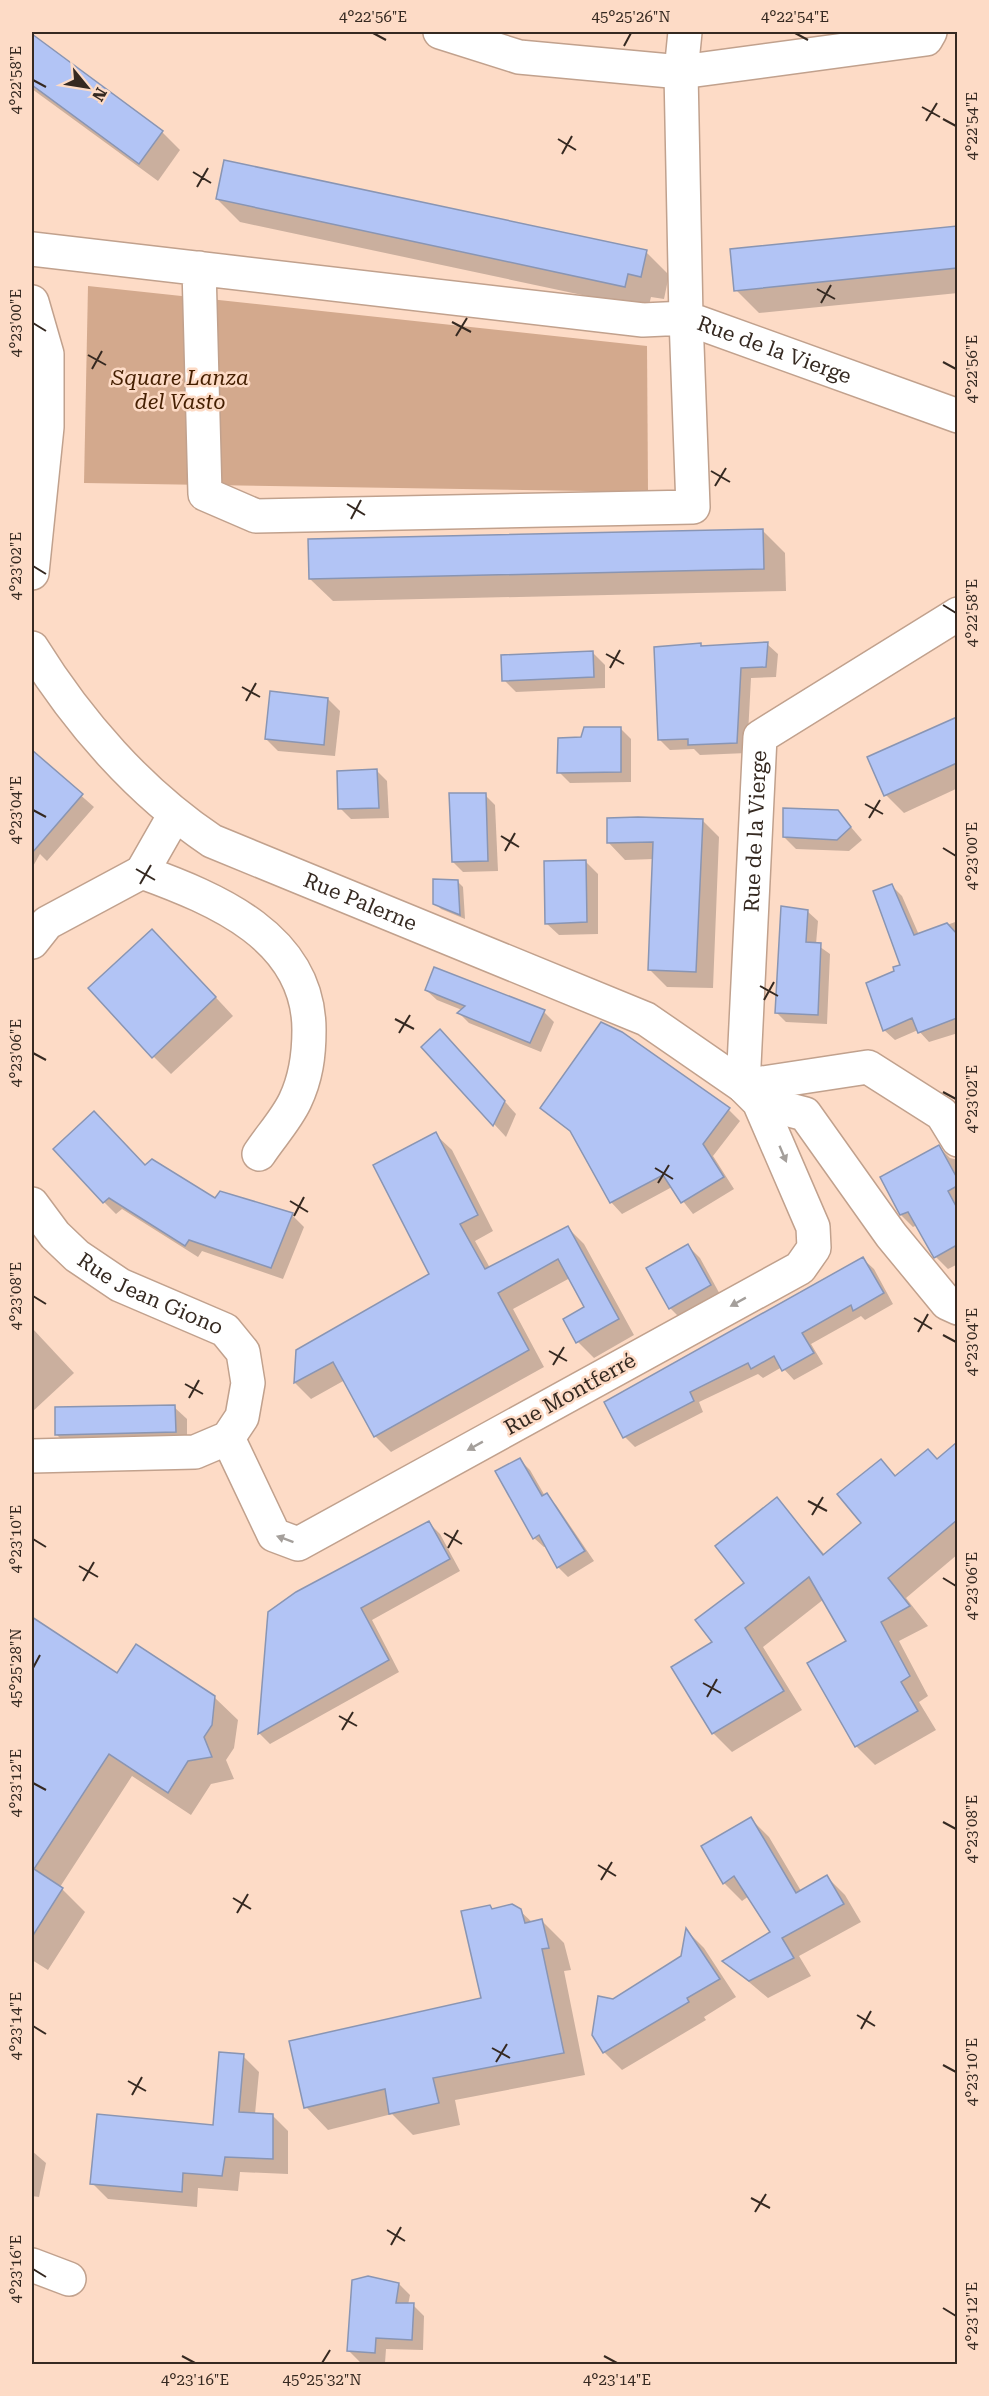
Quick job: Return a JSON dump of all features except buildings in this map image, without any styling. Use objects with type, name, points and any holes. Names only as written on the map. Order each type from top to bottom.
[{"type":"street","points":[[440,32],[519,57],[681,72],[926,39],[930,32]]},
{"type":"street","name":"Rue de la Vierge","points":[[685,32],[681,72],[684,118],[682,203],[686,318],[957,416]]},
{"type":"street","points":[[32,249],[200,268],[643,320],[686,318],[693,507],[256,516],[205,494],[200,268]]},
{"type":"street","points":[[32,302],[47,354],[47,427],[32,573]]},
{"type":"street","name":"Rue de la Vierge","points":[[751,1094],[760,737],[957,614]]},
{"type":"street","name":"Rue Palerne","points":[[32,648],[63,697],[83,723],[174,816],[212,841],[239,854],[646,1018],[751,1094]]},
{"type":"street","points":[[32,942],[47,923],[142,872],[174,816]]},
{"type":"street","points":[[142,872],[196,891],[235,913],[270,938],[296,972],[309,1012],[309,1061],[294,1102],[259,1154]]},
{"type":"street","points":[[751,1094],[868,1067],[942,1114],[957,1140]]},
{"type":"street","points":[[751,1094],[805,1114],[891,1235],[947,1303],[957,1308]]},
{"type":"street","name":"Rue Montferré","points":[[228,1438],[274,1535],[298,1544],[800,1268],[814,1248],[813,1227],[751,1094]]},
{"type":"street","name":"Rue Jean Giono","points":[[32,1204],[62,1242],[77,1256],[120,1285],[225,1329],[243,1352],[248,1383],[242,1417],[228,1438]]},
{"type":"street","points":[[32,1456],[195,1452],[228,1438]]},
{"type":"street","points":[[32,2265],[69,2278],[32,2277]]},
{"type":"green space","name":"Square Lanza del Vasto","points":[[88,286],[647,346],[648,492],[84,483]]}]
